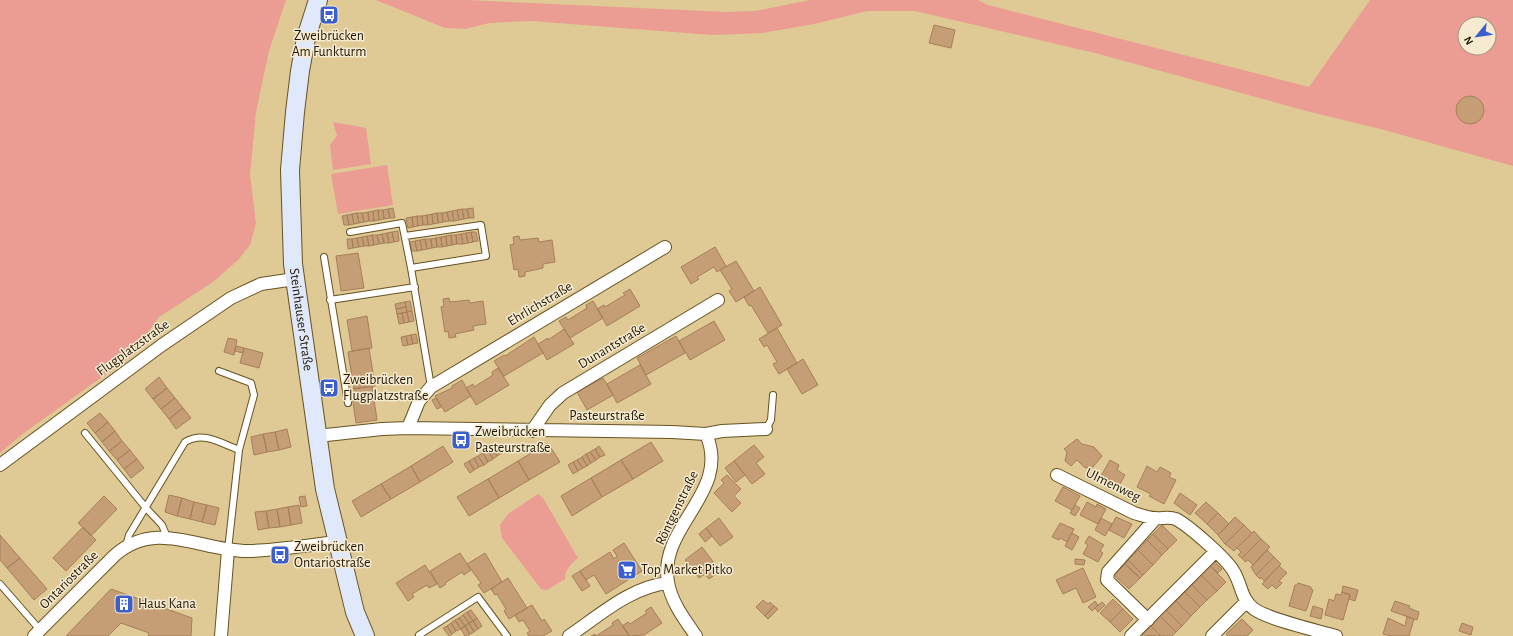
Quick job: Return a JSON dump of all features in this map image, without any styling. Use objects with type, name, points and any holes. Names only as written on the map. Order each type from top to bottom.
[{"type":"main road","name":"Steinhauser Straße","points":[[318,0],[306,38],[300,70],[291,163],[295,278],[324,489],[355,612],[365,636]]},
{"type":"street","name":"Ehrlichstraße","points":[[408,428],[419,401],[431,388],[665,247]]},
{"type":"street","name":"Flugplatzstraße","points":[[0,465],[162,345],[231,298],[261,284],[295,278]]},
{"type":"street","name":"Dunantstraße","points":[[532,431],[550,405],[563,393],[718,300]]},
{"type":"street","name":"Pasteurstraße","points":[[317,436],[382,429],[408,428],[672,432],[706,434],[722,431],[766,429]]},
{"type":"street","name":"Röntgenstraße","points":[[696,636],[679,610],[668,583],[667,570],[675,541],[685,520],[704,491],[710,477],[713,461],[706,434]]},
{"type":"street","name":"Ulmenweg","points":[[1057,474],[1134,513],[1156,518],[1168,517],[1176,519],[1216,551],[1235,573],[1246,602]]},
{"type":"street","points":[[1148,620],[1107,580],[1106,577],[1108,572],[1156,518]]},
{"type":"street","name":"Ontariostraße","points":[[37,633],[126,546],[141,540],[167,537],[228,550],[250,551],[338,542]]},
{"type":"street","points":[[221,636],[228,550]]},
{"type":"street","points":[[1132,636],[1216,551]]},
{"type":"street","points":[[569,636],[632,594],[654,584],[668,583]]},
{"type":"street","points":[[1212,636],[1246,602],[1255,610],[1268,616],[1336,636]]},
{"type":"lane","points":[[350,232],[402,223],[415,287],[431,388]]},
{"type":"lane","points":[[405,236],[481,225],[486,256],[411,268]]},
{"type":"lane","points":[[324,257],[348,403]]},
{"type":"lane","points":[[330,300],[415,287]]},
{"type":"lane","points":[[219,371],[251,383],[254,395],[239,450],[228,550]]},
{"type":"lane","name":"Pasteurstraße","points":[[766,429],[771,420],[773,395]]},
{"type":"lane","points":[[85,433],[146,508],[162,525],[167,537]]},
{"type":"lane","name":"Ontariostraße","points":[[126,546],[129,535],[185,442],[194,437],[202,437],[239,450]]},
{"type":"lane","points":[[0,584],[37,633]]},
{"type":"lane","points":[[419,635],[478,597],[507,636]]},
{"type":"shaded area","points":[[0,0],[286,0],[269,51],[256,112],[250,175],[256,223],[250,245],[238,260],[213,282],[159,317],[151,328],[145,346],[24,433],[0,453]]},
{"type":"shaded area","points":[[376,0],[466,0],[726,12],[756,11],[810,0],[978,0],[988,5],[1309,87],[1370,0],[1513,0],[1513,166],[1099,54],[915,11],[867,11],[814,24],[762,33],[712,35],[532,21],[489,23],[466,29],[445,28]]},
{"type":"shaded area","points":[[333,122],[366,128],[371,164],[333,170],[330,145],[337,136]]},
{"type":"shaded area","points":[[387,165],[393,205],[338,214],[331,174]]},
{"type":"shaded area","points":[[538,494],[543,498],[578,558],[567,570],[565,579],[547,590],[541,589],[502,538],[500,525],[508,514]]},
{"type":"building","points":[[934,25],[955,30],[951,48],[929,43]]},
{"type":"building","points":[[1470,96],[1480,100],[1484,110],[1480,120],[1470,124],[1460,120],[1456,110],[1460,100]]},
{"type":"building","points":[[393,208],[395,218],[390,218],[388,209]]},
{"type":"building","points":[[473,208],[474,218],[469,218],[467,209]]},
{"type":"building","points":[[388,209],[390,218],[384,219],[383,210]]},
{"type":"building","points":[[462,209],[464,219],[459,220],[457,210]]},
{"type":"building","points":[[462,209],[467,209],[469,218],[464,219]]},
{"type":"building","points":[[378,210],[379,220],[374,221],[373,211]]},
{"type":"building","points":[[378,210],[383,210],[384,219],[379,220]]},
{"type":"building","points":[[457,210],[459,220],[454,221],[452,211]]},
{"type":"building","points":[[373,211],[374,221],[369,221],[368,212]]},
{"type":"building","points":[[452,211],[454,221],[449,221],[447,212]]},
{"type":"building","points":[[368,212],[369,221],[364,222],[362,213]]},
{"type":"building","points":[[447,212],[449,221],[443,222],[442,213]]},
{"type":"building","points":[[357,213],[359,223],[354,224],[352,214]]},
{"type":"building","points":[[357,213],[362,213],[364,222],[359,223]]},
{"type":"building","points":[[437,213],[438,223],[433,224],[432,214]]},
{"type":"building","points":[[437,213],[442,213],[443,222],[438,223]]},
{"type":"building","points":[[352,214],[354,224],[349,225],[347,215]]},
{"type":"building","points":[[432,214],[433,224],[428,225],[427,215]]},
{"type":"building","points":[[347,215],[349,225],[344,225],[342,216]]},
{"type":"building","points":[[427,215],[428,225],[423,225],[422,216]]},
{"type":"building","points":[[417,216],[418,226],[413,227],[412,217]]},
{"type":"building","points":[[417,216],[422,216],[423,225],[418,226]]},
{"type":"building","points":[[412,217],[413,227],[408,228],[406,218]]},
{"type":"building","points":[[398,231],[399,241],[394,242],[392,232]]},
{"type":"building","points":[[392,232],[394,242],[389,243],[387,233]]},
{"type":"building","points":[[471,232],[476,232],[478,241],[473,242]]},
{"type":"building","points":[[471,232],[473,242],[468,243],[466,233]]},
{"type":"building","points":[[387,233],[389,243],[384,243],[382,234]]},
{"type":"building","points":[[466,233],[468,243],[463,244],[461,234]]},
{"type":"building","points":[[382,234],[384,243],[379,244],[377,235]]},
{"type":"building","points":[[461,234],[463,244],[457,244],[456,235]]},
{"type":"building","points":[[372,235],[374,245],[369,246],[367,236]]},
{"type":"building","points":[[372,235],[377,235],[379,244],[374,245]]},
{"type":"building","points":[[451,235],[452,245],[447,246],[446,236]]},
{"type":"building","points":[[451,235],[456,235],[457,244],[452,245]]},
{"type":"building","points":[[367,236],[369,246],[364,246],[362,237]]},
{"type":"building","points":[[446,236],[447,246],[442,247],[441,237]]},
{"type":"building","points":[[519,236],[520,240],[538,238],[539,242],[552,240],[555,262],[543,264],[543,268],[525,272],[525,276],[519,277],[518,269],[514,270],[510,245],[514,244],[513,237]]},
{"type":"building","points":[[362,237],[364,246],[359,247],[357,238]]},
{"type":"building","points":[[441,237],[442,247],[437,247],[436,238]]},
{"type":"building","points":[[357,238],[359,247],[353,248],[352,239]]},
{"type":"building","points":[[436,238],[437,247],[432,248],[431,239]]},
{"type":"building","points":[[347,239],[352,239],[353,248],[348,249]]},
{"type":"building","points":[[425,239],[427,249],[422,250],[420,240]]},
{"type":"building","points":[[425,239],[431,239],[432,248],[427,249]]},
{"type":"building","points":[[420,240],[422,250],[417,251],[415,241]]},
{"type":"building","points":[[415,241],[417,251],[412,251],[410,242]]},
{"type":"building","points":[[715,247],[726,266],[717,272],[714,267],[697,277],[699,279],[691,284],[681,267]]},
{"type":"building","points":[[358,253],[364,288],[341,291],[336,256]]},
{"type":"building","points":[[736,261],[754,291],[736,302],[729,291],[732,289],[720,270]]},
{"type":"building","points":[[760,287],[782,325],[768,333],[751,305],[749,306],[744,297]]},
{"type":"building","points":[[630,289],[640,306],[607,326],[597,309],[604,305],[605,307],[625,295],[623,293]]},
{"type":"building","points":[[449,298],[450,302],[469,300],[470,303],[483,301],[486,324],[473,326],[474,330],[455,334],[456,337],[449,338],[448,331],[445,332],[441,307],[444,306],[443,299]]},
{"type":"building","points":[[410,301],[412,311],[407,312],[405,302]]},
{"type":"building","points":[[593,301],[603,318],[570,338],[559,321],[566,317],[568,320],[587,308],[586,305]]},
{"type":"building","points":[[405,302],[406,307],[396,309],[395,304]]},
{"type":"building","points":[[406,307],[407,312],[397,314],[396,309]]},
{"type":"building","points":[[412,311],[414,321],[409,322],[407,312]]},
{"type":"building","points":[[407,312],[409,322],[404,323],[402,313]]},
{"type":"building","points":[[402,313],[404,323],[399,324],[397,314]]},
{"type":"building","points":[[367,316],[372,348],[352,351],[347,320]]},
{"type":"building","points":[[714,321],[725,340],[690,360],[679,341]]},
{"type":"building","points":[[777,328],[797,363],[779,374],[773,364],[777,362],[767,345],[764,347],[759,339]]},
{"type":"building","points":[[564,329],[574,344],[547,360],[538,344],[548,338],[548,340]]},
{"type":"building","points":[[416,334],[418,343],[413,344],[411,335]]},
{"type":"building","points":[[411,335],[413,344],[408,345],[406,336]]},
{"type":"building","points":[[406,336],[408,345],[403,346],[401,337]]},
{"type":"building","points":[[676,336],[685,353],[646,375],[637,358]]},
{"type":"building","points":[[534,337],[543,353],[504,376],[494,361],[504,355],[505,356]]},
{"type":"building","points":[[228,338],[237,340],[234,355],[224,352]]},
{"type":"building","points":[[236,346],[244,348],[243,353],[235,351]]},
{"type":"building","points":[[244,348],[263,353],[259,368],[240,363]]},
{"type":"building","points":[[369,348],[375,386],[354,389],[348,352]]},
{"type":"building","points":[[803,359],[818,385],[802,394],[787,369]]},
{"type":"building","points":[[640,365],[651,384],[617,403],[607,384]]},
{"type":"building","points":[[498,368],[509,385],[476,405],[466,388],[473,384],[474,387],[493,375],[492,372]]},
{"type":"building","points":[[159,377],[167,388],[153,399],[145,389]]},
{"type":"building","points":[[603,378],[613,395],[587,410],[577,392]]},
{"type":"building","points":[[462,380],[471,396],[445,412],[435,396],[452,388],[452,386]]},
{"type":"building","points":[[372,386],[377,420],[356,423],[351,389]]},
{"type":"building","points":[[167,388],[175,398],[161,409],[153,399]]},
{"type":"building","points":[[175,398],[183,408],[169,419],[161,409]]},
{"type":"building","points":[[436,398],[441,407],[437,409],[432,400]]},
{"type":"building","points":[[183,408],[191,418],[176,429],[169,419]]},
{"type":"building","points":[[100,413],[108,422],[95,433],[87,423]]},
{"type":"building","points":[[108,422],[115,431],[102,442],[95,433]]},
{"type":"building","points":[[287,429],[291,447],[279,450],[275,432]]},
{"type":"building","points":[[115,431],[122,441],[109,451],[102,442]]},
{"type":"building","points":[[275,432],[279,450],[267,452],[263,434]]},
{"type":"building","points":[[263,434],[267,452],[254,455],[251,437]]},
{"type":"building","points":[[1077,439],[1082,444],[1094,447],[1102,456],[1093,467],[1085,468],[1077,460],[1071,466],[1065,461],[1067,452],[1064,449]]},
{"type":"building","points":[[122,441],[130,450],[117,460],[109,451]]},
{"type":"building","points":[[651,442],[663,461],[633,479],[621,460]]},
{"type":"building","points":[[548,443],[560,462],[529,480],[518,461]]},
{"type":"building","points":[[497,444],[502,453],[497,456],[492,447]]},
{"type":"building","points":[[754,445],[764,457],[756,463],[765,474],[752,484],[734,461]]},
{"type":"building","points":[[443,446],[453,462],[420,482],[411,466]]},
{"type":"building","points":[[599,446],[605,455],[600,457],[595,449]]},
{"type":"building","points":[[492,447],[497,456],[493,459],[488,450]]},
{"type":"building","points":[[595,449],[600,457],[596,460],[590,452]]},
{"type":"building","points":[[130,450],[137,459],[124,469],[117,460]]},
{"type":"building","points":[[488,450],[493,459],[488,462],[483,453]]},
{"type":"building","points":[[590,452],[596,460],[591,463],[586,454]]},
{"type":"building","points":[[483,453],[488,462],[484,465],[478,456]]},
{"type":"building","points":[[586,454],[591,463],[587,466],[582,457]]},
{"type":"building","points":[[478,456],[484,465],[479,467],[474,458]]},
{"type":"building","points":[[582,457],[587,466],[583,468],[577,460]]},
{"type":"building","points":[[474,458],[479,467],[474,470],[469,461]]},
{"type":"building","points":[[137,459],[144,468],[131,478],[124,469]]},
{"type":"building","points":[[577,460],[583,468],[578,471],[573,462]]},
{"type":"building","points":[[621,460],[633,479],[602,497],[591,478]]},
{"type":"building","points":[[1110,460],[1119,465],[1117,470],[1125,475],[1117,489],[1104,483],[1105,481],[1100,478]]},
{"type":"building","points":[[469,461],[474,470],[470,473],[464,464]]},
{"type":"building","points":[[518,461],[529,480],[499,498],[488,479]]},
{"type":"building","points":[[734,461],[745,475],[736,482],[725,468]]},
{"type":"building","points":[[573,462],[578,471],[573,474],[568,465]]},
{"type":"building","points":[[411,466],[420,482],[391,499],[381,484]]},
{"type":"building","points":[[1147,466],[1157,472],[1160,467],[1171,473],[1169,477],[1176,480],[1164,504],[1149,496],[1151,494],[1137,487]]},
{"type":"building","points":[[727,475],[741,489],[734,496],[741,503],[732,512],[714,493],[724,483],[721,480]]},
{"type":"building","points":[[591,478],[602,497],[572,516],[561,496]]},
{"type":"building","points":[[488,479],[499,498],[469,516],[457,497]]},
{"type":"building","points":[[381,484],[391,499],[361,517],[352,501]]},
{"type":"building","points":[[1063,487],[1080,496],[1072,510],[1055,501]]},
{"type":"building","points":[[1180,493],[1197,505],[1190,515],[1174,503]]},
{"type":"building","points":[[169,495],[182,498],[177,516],[165,512]]},
{"type":"building","points":[[104,496],[117,509],[91,536],[78,523]]},
{"type":"building","points":[[305,496],[307,506],[301,507],[299,497]]},
{"type":"building","points":[[182,498],[194,502],[190,519],[177,516]]},
{"type":"building","points":[[194,502],[207,505],[202,522],[190,519]]},
{"type":"building","points":[[1087,502],[1096,507],[1097,504],[1106,509],[1098,524],[1080,515]]},
{"type":"building","points":[[1206,502],[1218,513],[1207,524],[1195,513]]},
{"type":"building","points":[[207,505],[219,508],[215,525],[202,522]]},
{"type":"building","points":[[299,505],[302,523],[291,525],[288,507]]},
{"type":"building","points":[[1075,505],[1080,508],[1075,516],[1070,513]]},
{"type":"building","points":[[288,507],[291,525],[280,527],[277,509]]},
{"type":"building","points":[[277,509],[280,527],[269,528],[266,511]]},
{"type":"building","points":[[266,511],[269,528],[258,530],[255,512]]},
{"type":"building","points":[[1218,513],[1229,524],[1218,535],[1207,524]]},
{"type":"building","points":[[1116,517],[1132,524],[1124,538],[1109,530]]},
{"type":"building","points":[[1235,517],[1244,525],[1225,544],[1218,535]]},
{"type":"building","points":[[719,518],[733,537],[720,546],[706,528]]},
{"type":"building","points":[[1101,518],[1112,524],[1105,536],[1095,530]]},
{"type":"building","points":[[1060,523],[1074,529],[1067,542],[1060,538],[1059,540],[1052,537]]},
{"type":"building","points":[[1162,525],[1177,540],[1168,549],[1153,534]]},
{"type":"building","points":[[1244,525],[1252,533],[1234,551],[1225,544]]},
{"type":"building","points":[[83,527],[96,540],[66,571],[53,558]]},
{"type":"building","points":[[706,528],[712,536],[705,542],[699,534]]},
{"type":"building","points":[[1254,531],[1261,539],[1242,558],[1238,555],[1241,552],[1237,548]]},
{"type":"building","points":[[1072,533],[1079,537],[1072,550],[1065,546]]},
{"type":"building","points":[[1153,534],[1168,549],[1162,555],[1147,540]]},
{"type":"building","points":[[0,535],[20,558],[7,568],[0,560]]},
{"type":"building","points":[[1089,536],[1104,545],[1100,551],[1103,553],[1098,562],[1083,554],[1088,545],[1085,543]]},
{"type":"building","points":[[1261,539],[1270,547],[1253,565],[1248,560],[1245,562],[1242,558]]},
{"type":"building","points":[[1147,540],[1162,555],[1153,565],[1138,550]]},
{"type":"building","points":[[624,543],[642,571],[606,594],[594,575],[586,580],[580,571],[610,552],[614,559],[617,556],[613,550]]},
{"type":"building","points":[[702,547],[720,571],[709,579],[705,574],[699,578],[685,560]]},
{"type":"building","points":[[1138,550],[1153,565],[1143,575],[1128,560]]},
{"type":"building","points":[[1267,550],[1274,557],[1256,575],[1251,567]]},
{"type":"building","points":[[460,553],[471,570],[464,575],[462,572],[440,588],[430,571]]},
{"type":"building","points":[[485,553],[502,582],[484,593],[478,585],[481,583],[467,564]]},
{"type":"building","points":[[1274,557],[1281,564],[1264,581],[1261,577],[1260,579],[1256,575]]},
{"type":"building","points":[[20,558],[47,589],[34,600],[7,568]]},
{"type":"building","points":[[1075,559],[1085,560],[1084,565],[1075,564]]},
{"type":"building","points":[[1128,560],[1143,575],[1140,578],[1125,564]]},
{"type":"building","points":[[1215,562],[1222,569],[1218,573],[1210,566]]},
{"type":"building","points":[[1125,564],[1140,578],[1129,589],[1114,575]]},
{"type":"building","points":[[425,565],[437,584],[429,588],[427,585],[412,594],[414,597],[408,601],[396,583]]},
{"type":"building","points":[[1210,566],[1226,582],[1217,591],[1201,575]]},
{"type":"building","points":[[1279,566],[1287,573],[1279,581],[1282,583],[1276,589],[1272,585],[1268,589],[1262,584]]},
{"type":"building","points":[[1083,568],[1096,597],[1083,603],[1076,588],[1063,594],[1056,580]]},
{"type":"building","points":[[580,571],[590,586],[582,591],[572,576]]},
{"type":"building","points":[[1201,575],[1217,591],[1207,600],[1192,585]]},
{"type":"building","points":[[508,578],[527,608],[509,619],[504,611],[506,609],[497,594],[495,595],[491,589]]},
{"type":"building","points":[[1298,583],[1311,587],[1313,590],[1306,611],[1289,606],[1295,585]]},
{"type":"building","points":[[1192,585],[1207,600],[1200,607],[1185,592]]},
{"type":"building","points":[[1343,586],[1358,590],[1355,601],[1349,599],[1350,595],[1342,592]]},
{"type":"building","name":"Haus Kana","points":[[111,589],[192,618],[191,636],[148,636],[149,633],[121,623],[108,636],[66,636]]},
{"type":"building","points":[[1185,592],[1200,607],[1191,616],[1176,601]]},
{"type":"building","points":[[1342,592],[1350,595],[1343,620],[1325,615],[1329,599],[1334,601],[1336,594],[1341,595]]},
{"type":"building","points":[[1113,599],[1123,609],[1110,622],[1100,613]]},
{"type":"building","points":[[763,600],[768,604],[770,602],[774,606],[765,616],[756,607]]},
{"type":"building","points":[[1095,601],[1098,605],[1092,611],[1088,607]]},
{"type":"building","points":[[1176,601],[1191,616],[1182,626],[1166,610]]},
{"type":"building","points":[[1395,601],[1410,606],[1409,608],[1419,612],[1417,620],[1391,611]]},
{"type":"building","points":[[1102,602],[1105,605],[1098,612],[1095,608]]},
{"type":"building","points":[[532,605],[542,621],[544,619],[552,631],[543,636],[529,636],[527,633],[530,631],[523,620],[519,622],[515,615]]},
{"type":"building","points":[[774,606],[778,609],[768,619],[765,616]]},
{"type":"building","points":[[1313,606],[1323,609],[1321,619],[1310,616]]},
{"type":"building","points":[[651,607],[662,623],[644,635],[629,636],[622,626],[628,622],[630,624],[647,613],[645,611]]},
{"type":"building","points":[[1123,609],[1133,619],[1120,632],[1110,622]]},
{"type":"building","points":[[471,610],[477,618],[473,621],[467,612]]},
{"type":"building","points":[[1166,610],[1182,626],[1176,632],[1160,616]]},
{"type":"building","points":[[467,612],[473,621],[469,623],[463,615]]},
{"type":"building","points":[[463,615],[469,623],[465,626],[459,618]]},
{"type":"building","points":[[1160,616],[1176,632],[1172,636],[1161,636],[1151,626]]},
{"type":"building","points":[[1407,616],[1414,619],[1409,636],[1391,636],[1383,634],[1388,618],[1405,626]]},
{"type":"building","points":[[459,618],[465,626],[461,629],[455,620]]},
{"type":"building","points":[[477,618],[482,626],[478,629],[473,621]]},
{"type":"building","points":[[618,619],[629,635],[627,636],[596,636],[613,625],[612,623]]},
{"type":"building","points":[[1242,619],[1253,630],[1247,636],[1228,636],[1226,634]]},
{"type":"building","points":[[455,620],[461,629],[456,631],[451,623]]},
{"type":"building","points":[[473,621],[478,629],[474,632],[469,623]]},
{"type":"building","points":[[451,623],[456,631],[452,634],[447,626]]},
{"type":"building","points":[[469,623],[474,632],[470,634],[465,626]]},
{"type":"building","points":[[1462,623],[1473,627],[1471,635],[1459,631]]},
{"type":"building","points":[[447,626],[452,634],[449,636],[443,628]]},
{"type":"building","points":[[465,626],[470,634],[468,636],[465,636],[461,629]]},
{"type":"building","points":[[1151,626],[1161,636],[1142,635]]},
{"type":"place","name":"Zweibrücken Am Funkturm","points":[[329,15]]},
{"type":"place","name":"Zweibrücken Flugplatzstraße","points":[[329,388]]},
{"type":"place","name":"Zweibrücken Pasteurstraße","points":[[461,440]]},
{"type":"place","name":"Zweibrücken Ontariostraße","points":[[280,555]]},
{"type":"place","name":"Top Market Pitko","points":[[627,570]]},
{"type":"place","name":"Haus Kana","points":[[124,604]]}]
